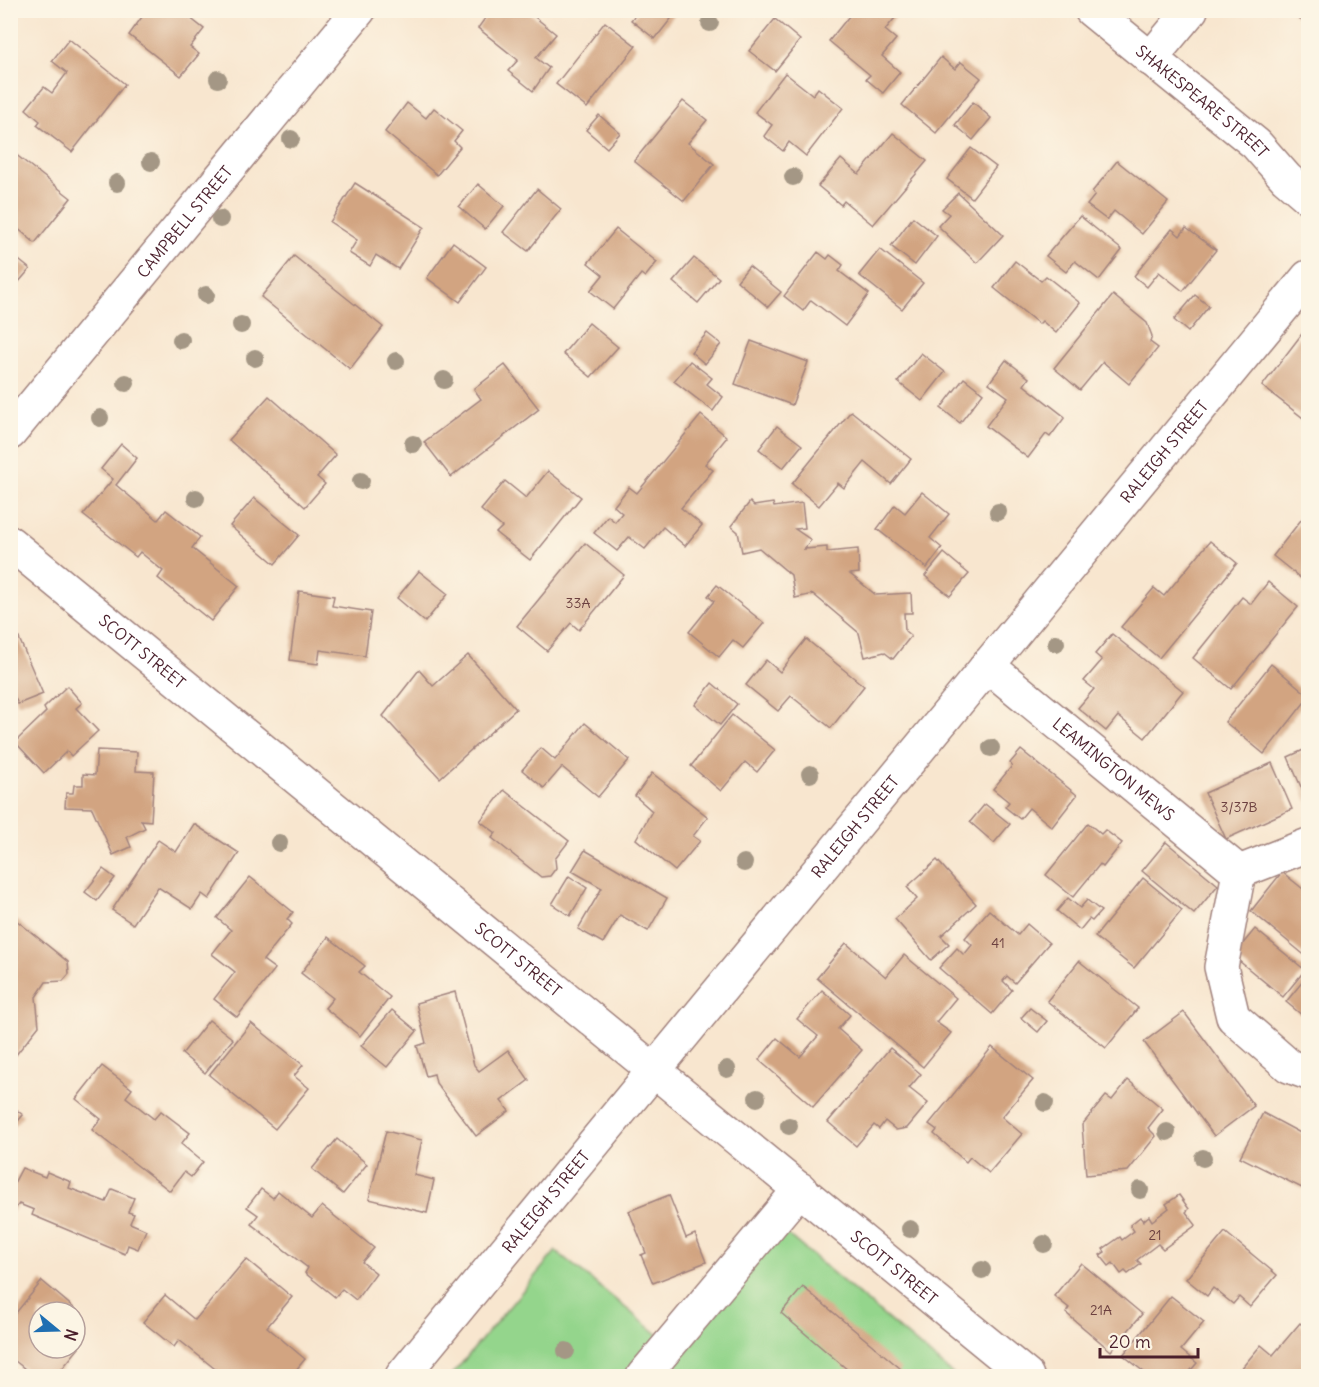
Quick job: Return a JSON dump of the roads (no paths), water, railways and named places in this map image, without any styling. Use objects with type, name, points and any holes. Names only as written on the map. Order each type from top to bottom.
[{"type":"street","name":"CAMPBELL STREET","points":[[10,433],[360,10]]},
{"type":"street","name":"SHAKESPEARE STREET","points":[[1091,10],[1256,144],[1286,178],[1308,197]]},
{"type":"street","points":[[1150,59],[1191,10]]},
{"type":"street","name":"RALEIGH STREET","points":[[402,1377],[1308,277]]},
{"type":"street","name":"SCOTT STREET","points":[[10,543],[1027,1377]]},
{"type":"street","name":"LEAMINGTON MEWS","points":[[987,665],[1239,872]]},
{"type":"street","points":[[1308,845],[1239,872],[1221,967],[1233,1017],[1289,1066],[1308,1073]]},
{"type":"street","points":[[643,1377],[800,1189]]}]
